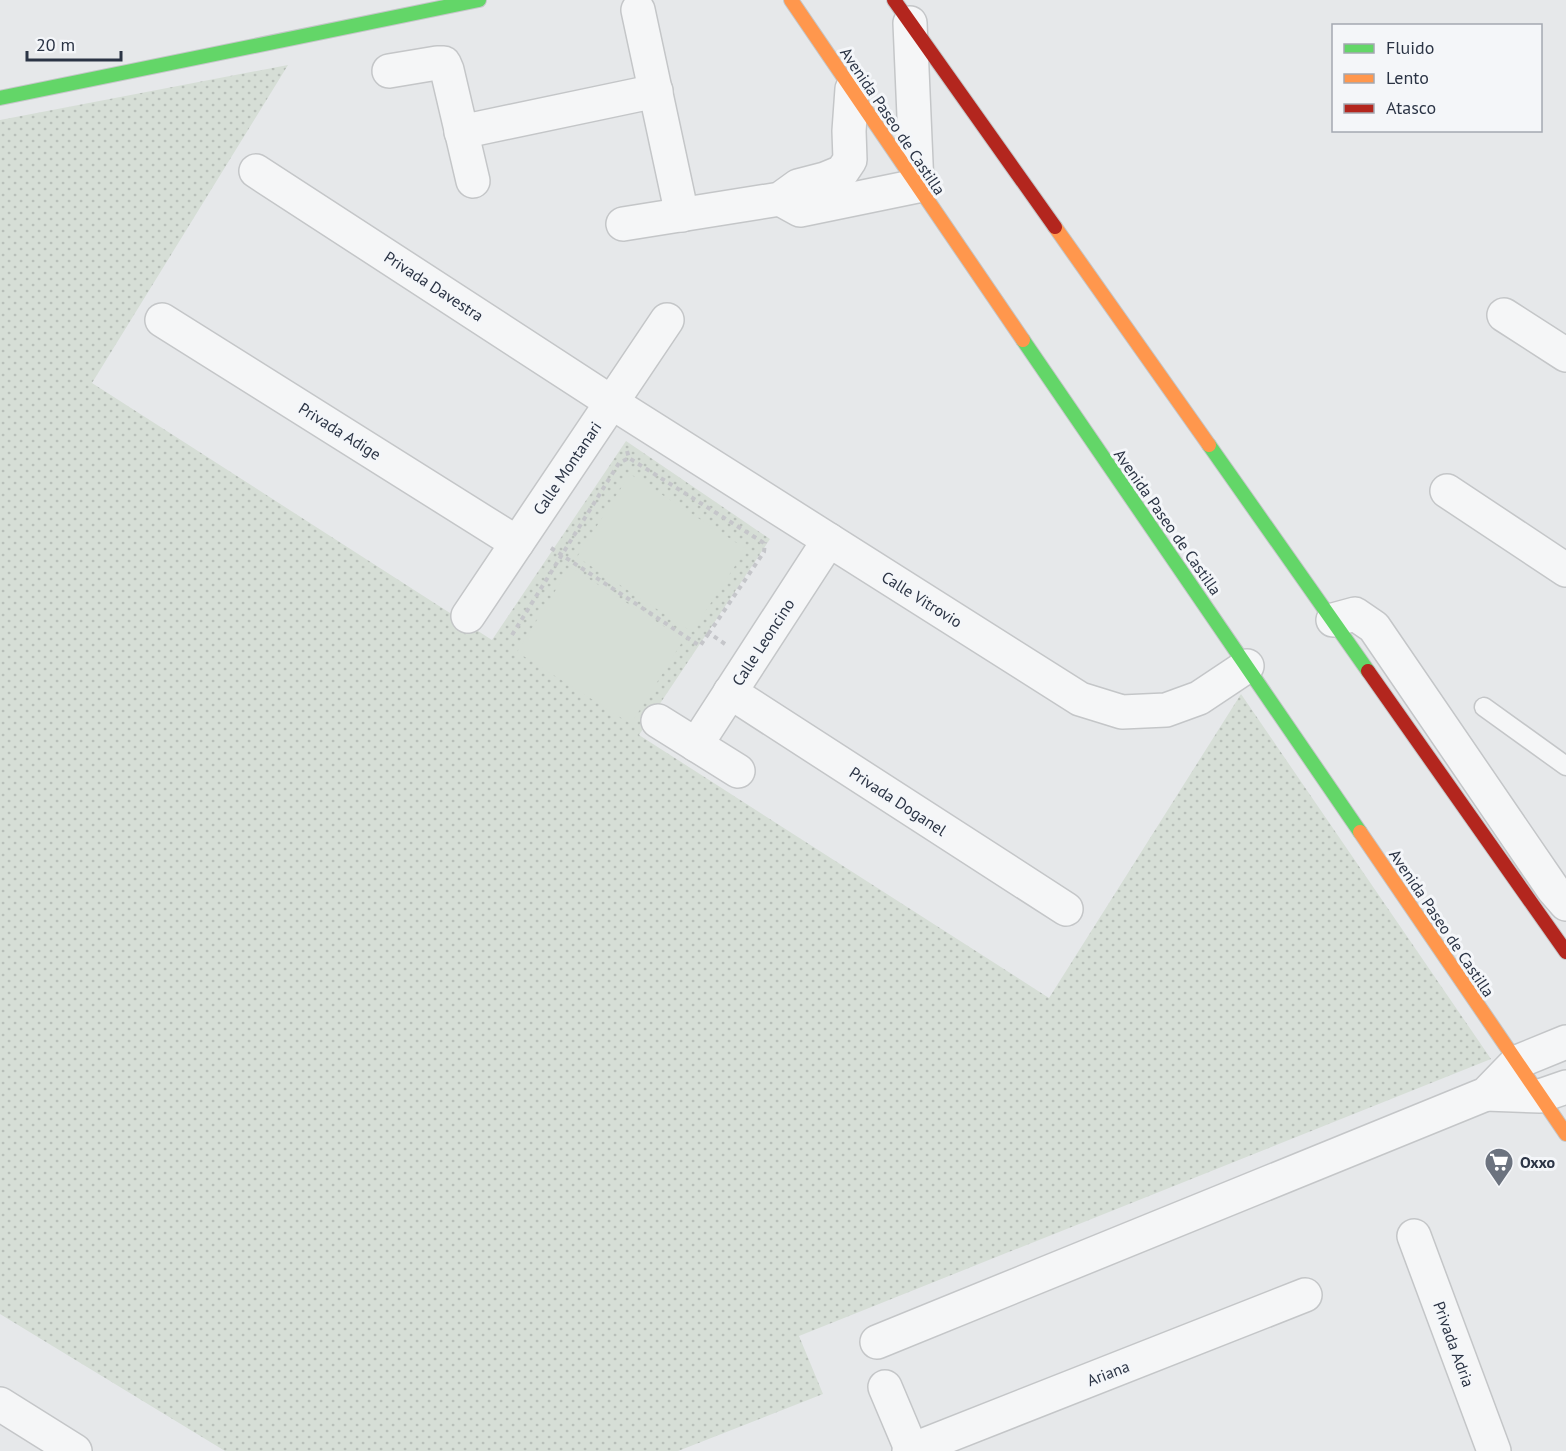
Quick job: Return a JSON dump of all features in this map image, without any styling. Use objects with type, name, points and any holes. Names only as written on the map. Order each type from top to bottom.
[{"type":"street","points":[[0,98],[479,0]]},
{"type":"street","name":"Avenida Paseo de Castilla","points":[[791,0],[1517,1062],[1553,1092],[1566,1134]]},
{"type":"street","points":[[638,10],[682,215]]},
{"type":"street","points":[[623,224],[780,200],[800,210],[850,184],[917,186],[902,11]]},
{"type":"street","points":[[902,11],[1566,952]]},
{"type":"street","points":[[389,71],[444,63],[473,182]]},
{"type":"street","points":[[850,184],[849,131],[852,89]]},
{"type":"street","points":[[461,132],[656,91]]},
{"type":"street","name":"Privada Davestra","points":[[256,171],[612,402]]},
{"type":"street","points":[[1504,315],[1566,355]]},
{"type":"street","name":"Privada Adige","points":[[162,320],[521,537]]},
{"type":"street","name":"Calle Montanari","points":[[468,616],[667,320]]},
{"type":"street","name":"Calle Vitrovio","points":[[612,402],[1080,699],[1122,712],[1166,710],[1199,698],[1247,666]]},
{"type":"street","points":[[1447,491],[1566,570]]},
{"type":"street","name":"Calle Leoncino","points":[[696,745],[830,540]]},
{"type":"street","points":[[1333,620],[1355,614],[1374,627],[1553,889],[1566,904]]},
{"type":"street","name":"Privada Doganel","points":[[730,692],[1066,909]]},
{"type":"street","points":[[658,721],[738,771]]},
{"type":"street","points":[[1486,1094],[1517,1062],[1566,1042]]},
{"type":"street","points":[[877,1342],[1486,1094],[1553,1092]]},
{"type":"street","name":"Privada Adria","points":[[1414,1236],[1494,1451]]},
{"type":"street","name":"Ariana","points":[[911,1451],[1305,1295]]},
{"type":"street","points":[[885,1387],[911,1451]]},
{"type":"street","points":[[0,1404],[75,1451]]},
{"type":"lane","points":[[1484,707],[1566,766]]},
{"type":"path","points":[[512,635],[619,463],[629,458]]},
{"type":"path","points":[[521,537],[562,555],[700,646],[764,552],[764,543],[784,511]]},
{"type":"path","points":[[709,633],[751,661]]},
{"type":"shaded area","points":[[288,65],[92,383],[492,640],[626,441],[770,539],[639,735],[1049,998],[1241,694],[1491,1059],[799,1336],[823,1394],[678,1451],[225,1451],[0,1314],[0,120]]},
{"type":"shaded area","points":[[630,474],[746,549],[692,632],[577,557]]},
{"type":"shaded area","points":[[570,567],[684,639],[631,724],[517,652]]},
{"type":"traffic: fast","points":[[0,98],[479,0]]},
{"type":"traffic: fast","points":[[1023,340],[1360,832]]},
{"type":"traffic: fast","points":[[1209,445],[1368,671]]},
{"type":"traffic: slow","points":[[791,0],[1023,340]]},
{"type":"traffic: slow","points":[[1055,227],[1209,445]]},
{"type":"traffic: slow","points":[[1360,832],[1566,1134]]},
{"type":"traffic: jam","points":[[894,0],[1055,227]]},
{"type":"traffic: jam","points":[[1368,671],[1566,952]]},
{"type":"place","name":"Oxxo","points":[[1499,1188]]}]
